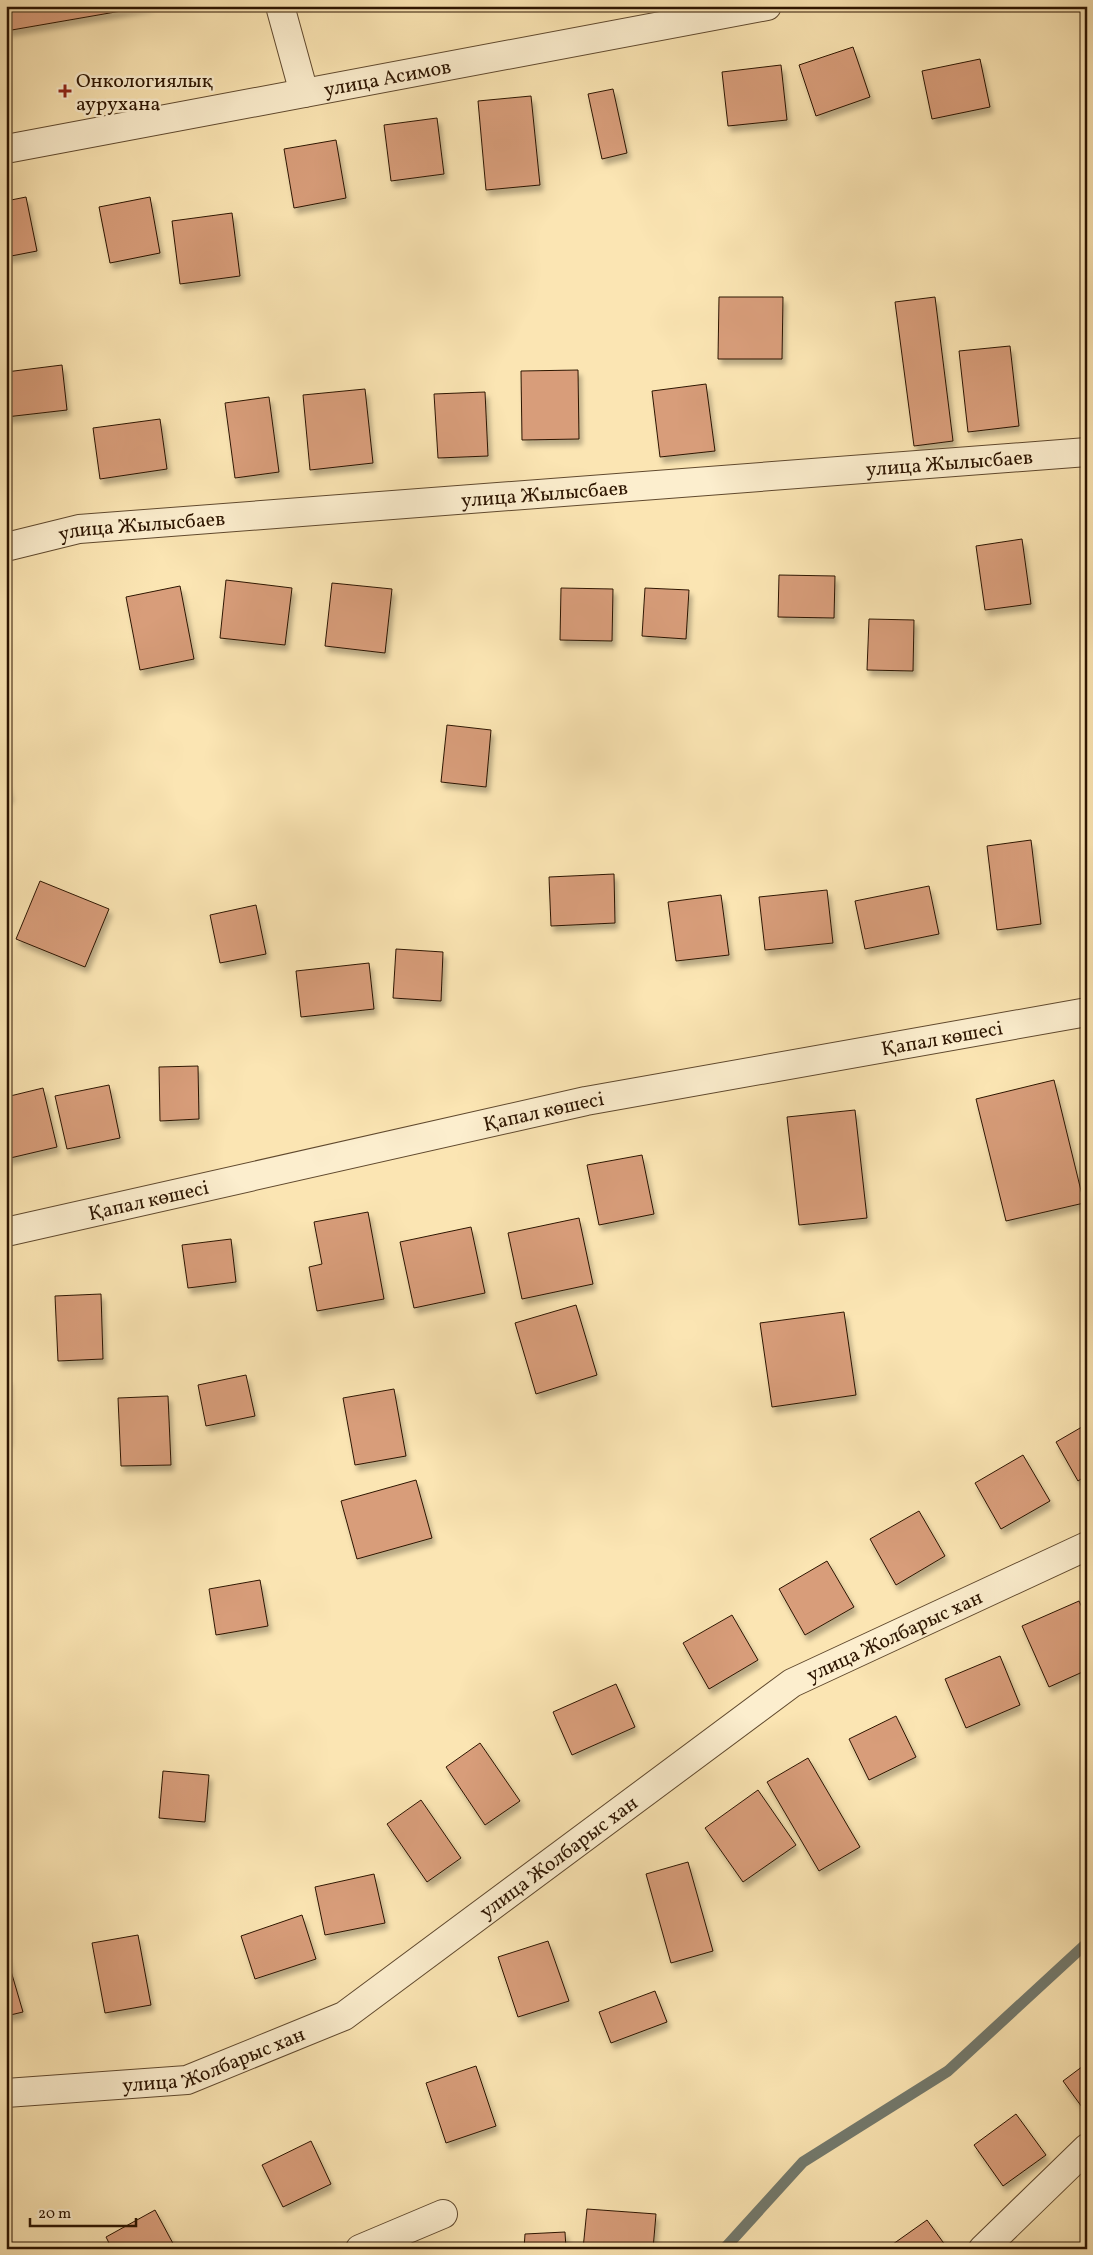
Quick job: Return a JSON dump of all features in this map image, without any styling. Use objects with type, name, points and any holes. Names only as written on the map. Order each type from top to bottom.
[{"type":"street","points":[[280,6],[304,93]]},
{"type":"street","name":"улица Асимов","points":[[6,149],[767,6]]},
{"type":"street","name":"улица Жылысбаев","points":[[6,547],[79,529],[1087,452]]},
{"type":"street","name":"Қапал көшесі","points":[[6,1232],[586,1101],[1087,1012]]},
{"type":"street","name":"улица Жолбарыс хан","points":[[6,2093],[187,2080],[344,2016],[792,1683],[1087,1546]]},
{"type":"street","points":[[982,2249],[1087,2148]]},
{"type":"street","points":[[360,2249],[444,2214]]},
{"type":"building","points":[[6,6],[150,6],[6,31]]},
{"type":"building","points":[[853,47],[870,97],[816,116],[799,65]]},
{"type":"building","points":[[980,59],[990,107],[932,119],[922,71]]},
{"type":"building","points":[[781,65],[787,120],[728,126],[722,72]]},
{"type":"building","points":[[613,89],[627,153],[602,159],[588,94]]},
{"type":"building","points":[[531,96],[540,185],[486,190],[478,101]]},
{"type":"building","points":[[437,118],[444,174],[391,181],[384,125]]},
{"type":"building","points":[[336,140],[346,198],[294,208],[284,149]]},
{"type":"building","points":[[26,197],[37,251],[6,257],[6,201]]},
{"type":"building","points":[[150,197],[160,253],[110,263],[99,207]]},
{"type":"building","points":[[232,213],[240,276],[180,284],[172,221]]},
{"type":"building","points":[[719,297],[783,297],[782,359],[718,359]]},
{"type":"building","points":[[935,297],[953,441],[914,446],[895,302]]},
{"type":"building","points":[[1010,346],[1019,426],[968,432],[959,351]]},
{"type":"building","points":[[62,365],[67,410],[6,417],[6,372]]},
{"type":"building","points":[[578,370],[579,439],[522,440],[521,371]]},
{"type":"building","points":[[706,384],[715,451],[660,457],[652,391]]},
{"type":"building","points":[[365,389],[373,463],[310,470],[303,395]]},
{"type":"building","points":[[485,392],[488,456],[438,458],[434,394]]},
{"type":"building","points":[[269,397],[279,472],[235,478],[225,403]]},
{"type":"building","points":[[160,419],[167,469],[100,479],[93,428]]},
{"type":"building","points":[[1022,539],[1031,604],[985,610],[976,546]]},
{"type":"building","points":[[779,575],[835,576],[834,618],[778,617]]},
{"type":"building","points":[[226,580],[292,588],[285,645],[220,638]]},
{"type":"building","points":[[332,583],[392,589],[385,653],[325,646]]},
{"type":"building","points":[[180,586],[194,659],[140,670],[126,597]]},
{"type":"building","points":[[561,588],[613,589],[612,641],[560,640]]},
{"type":"building","points":[[645,588],[689,590],[686,639],[642,636]]},
{"type":"building","points":[[869,619],[914,620],[913,671],[867,670]]},
{"type":"building","points":[[447,725],[491,730],[486,787],[441,782]]},
{"type":"building","points":[[6,781],[10,797],[6,798]]},
{"type":"building","points":[[1031,840],[1041,924],[997,930],[987,846]]},
{"type":"building","points":[[614,874],[615,923],[551,926],[549,877]]},
{"type":"building","points":[[40,881],[109,909],[85,967],[16,939]]},
{"type":"building","points":[[929,886],[939,934],[865,949],[855,901]]},
{"type":"building","points":[[827,890],[833,943],[765,950],[759,897]]},
{"type":"building","points":[[721,895],[729,955],[676,961],[668,902]]},
{"type":"building","points":[[256,905],[266,954],[220,963],[210,915]]},
{"type":"building","points":[[396,949],[443,952],[441,1001],[393,998]]},
{"type":"building","points":[[369,963],[374,1009],[301,1017],[296,971]]},
{"type":"building","points":[[198,1066],[199,1119],[160,1121],[159,1067]]},
{"type":"building","points":[[1054,1080],[1084,1203],[1006,1221],[976,1099]]},
{"type":"building","points":[[109,1085],[120,1138],[67,1149],[55,1096]]},
{"type":"building","points":[[43,1088],[57,1147],[6,1159],[6,1097]]},
{"type":"building","points":[[855,1110],[867,1218],[799,1225],[787,1117]]},
{"type":"building","points":[[642,1155],[654,1214],[599,1225],[587,1165]]},
{"type":"building","points":[[368,1212],[384,1299],[317,1311],[309,1267],[322,1264],[314,1222]]},
{"type":"building","points":[[579,1218],[593,1284],[522,1299],[508,1233]]},
{"type":"building","points":[[471,1227],[485,1293],[414,1308],[400,1242]]},
{"type":"building","points":[[231,1239],[236,1282],[188,1288],[182,1245]]},
{"type":"building","points":[[101,1294],[103,1359],[58,1361],[55,1296]]},
{"type":"building","points":[[576,1305],[597,1375],[536,1394],[515,1323]]},
{"type":"building","points":[[844,1312],[856,1395],[772,1407],[760,1323]]},
{"type":"building","points":[[246,1375],[255,1416],[206,1426],[198,1385]]},
{"type":"building","points":[[6,1379],[8,1379],[8,1442],[6,1442]]},
{"type":"building","points":[[394,1389],[406,1456],[355,1465],[343,1398]]},
{"type":"building","points":[[168,1396],[171,1465],[121,1466],[118,1398]]},
{"type":"building","points":[[1087,1424],[1087,1475],[1078,1481],[1056,1442]]},
{"type":"building","points":[[1023,1455],[1050,1501],[1001,1529],[975,1483]]},
{"type":"building","points":[[416,1480],[432,1538],[357,1559],[341,1501]]},
{"type":"building","points":[[919,1511],[945,1556],[896,1585],[870,1539]]},
{"type":"building","points":[[827,1561],[854,1607],[805,1635],[779,1589]]},
{"type":"building","points":[[260,1580],[268,1626],[216,1635],[209,1589]]},
{"type":"building","points":[[1079,1601],[1087,1618],[1087,1670],[1049,1687],[1022,1626]]},
{"type":"building","points":[[732,1615],[758,1660],[709,1689],[683,1643]]},
{"type":"building","points":[[1000,1656],[1020,1705],[966,1728],[945,1679]]},
{"type":"building","points":[[616,1684],[635,1727],[572,1755],[553,1712]]},
{"type":"building","points":[[896,1716],[916,1757],[869,1780],[849,1739]]},
{"type":"building","points":[[480,1743],[520,1801],[485,1825],[446,1767]]},
{"type":"building","points":[[808,1758],[860,1847],[819,1871],[767,1782]]},
{"type":"building","points":[[163,1771],[209,1775],[205,1822],[159,1818]]},
{"type":"building","points":[[758,1790],[796,1845],[743,1882],[705,1828]]},
{"type":"building","points":[[421,1800],[461,1858],[427,1882],[387,1824]]},
{"type":"building","points":[[688,1862],[713,1951],[671,1963],[646,1874]]},
{"type":"building","points":[[374,1874],[385,1923],[325,1935],[315,1887]]},
{"type":"building","points":[[302,1915],[316,1959],[255,1979],[241,1936]]},
{"type":"building","points":[[138,1935],[151,2005],[105,2013],[92,1943]]},
{"type":"building","points":[[548,1941],[569,2001],[518,2017],[498,1957]]},
{"type":"building","points":[[6,1954],[23,2012],[6,2016]]},
{"type":"building","points":[[655,1991],[667,2022],[611,2043],[599,2012]]},
{"type":"building","points":[[1087,2063],[1087,2114],[1063,2081]]},
{"type":"building","points":[[476,2066],[496,2126],[446,2143],[426,2083]]},
{"type":"building","points":[[1016,2114],[1046,2155],[1003,2186],[974,2145]]},
{"type":"building","points":[[311,2141],[331,2184],[283,2207],[262,2165]]},
{"type":"building","points":[[587,2209],[656,2214],[653,2249],[583,2249]]},
{"type":"building","points":[[155,2210],[176,2249],[112,2249],[106,2237]]},
{"type":"building","points":[[927,2220],[948,2249],[886,2249]]},
{"type":"building","points":[[565,2232],[566,2249],[524,2249],[525,2234]]},
{"type":"waterway","points":[[724,2249],[803,2162],[948,2071],[1087,1943]]},
{"type":"place","name":"Онкологиялық аурухана","points":[[65,91]]}]
